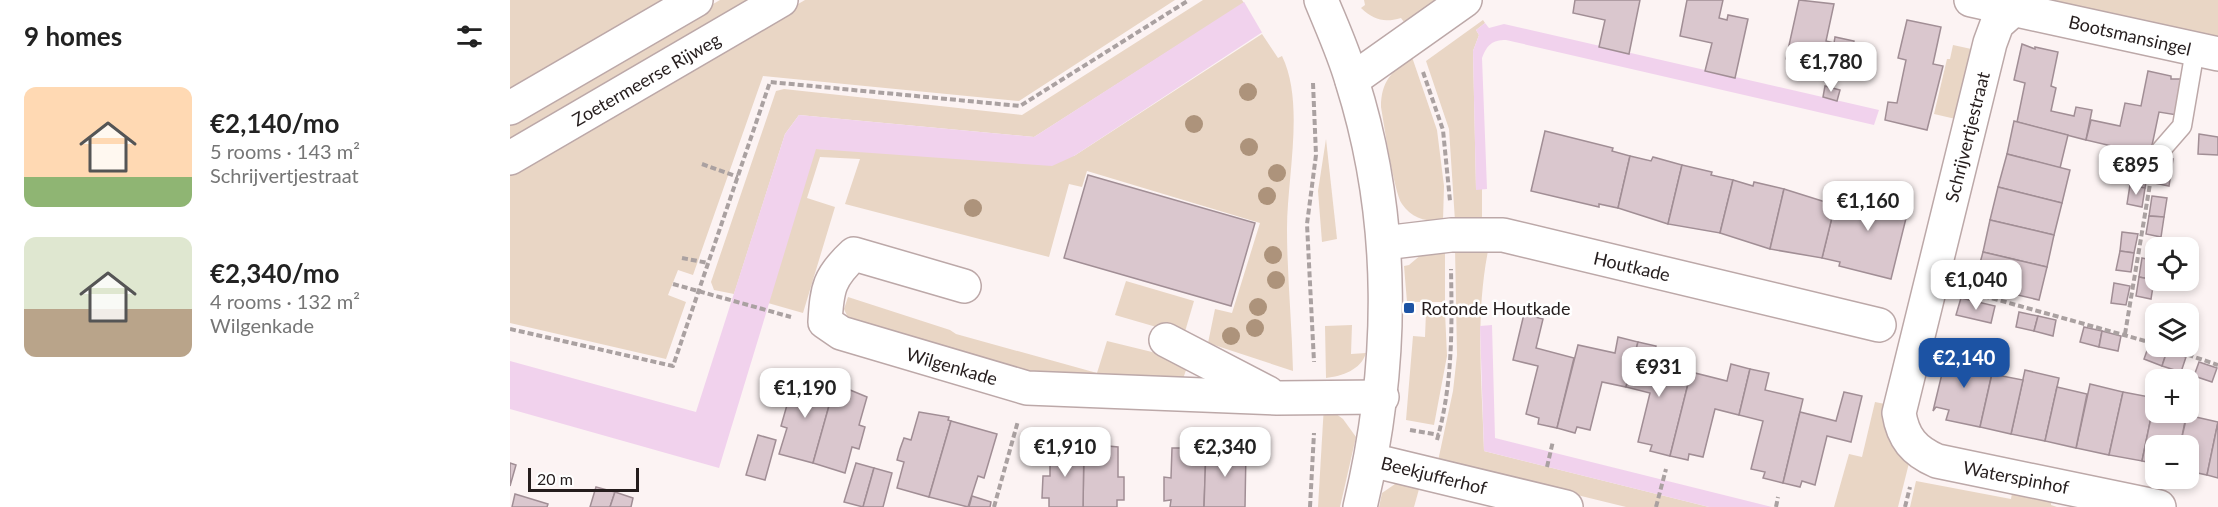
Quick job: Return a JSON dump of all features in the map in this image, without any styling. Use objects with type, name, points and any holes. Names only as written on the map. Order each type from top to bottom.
[{"type":"street","points":[[510,108],[696,0]]},
{"type":"street","name":"Zoetermeerse Rijweg","points":[[510,158],[781,0]]},
{"type":"street","points":[[1352,80],[1465,0]]},
{"type":"street","name":"Bootsmansingel","points":[[1971,0],[2207,52]]},
{"type":"street","name":"Schrijvertjestraat","points":[[1899,413],[1990,43],[1997,24],[2014,9]]},
{"type":"street","points":[[1326,13],[1352,80],[1369,147],[1384,243],[1386,300],[1382,397],[1360,507]]},
{"type":"street","name":"Houtkade","points":[[1384,243],[1451,236],[1503,235],[1879,325]]},
{"type":"street","name":"Wilgenkade","points":[[964,286],[854,254],[836,270],[826,299],[825,322],[841,333],[1027,387],[1277,398],[1382,397]]},
{"type":"street","points":[[1166,340],[1277,398]]},
{"type":"street","name":"Waterspinhof","points":[[1899,413],[1905,438],[1918,452],[1937,461],[2159,507]]},
{"type":"street","name":"Beekjufferhof","points":[[1371,460],[1566,507]]},
{"type":"lane","points":[[2155,157],[2182,126],[2207,52]]},
{"type":"path","points":[[510,328],[673,366],[770,82],[1020,106],[1189,0]]},
{"type":"path","points":[[1310,507],[1315,396],[1307,224],[1316,154],[1314,90]]},
{"type":"path","points":[[2125,334],[2155,157]]},
{"type":"path","points":[[702,164],[738,177]]},
{"type":"path","points":[[682,258],[708,264]]},
{"type":"path","points":[[1932,282],[2145,340]]},
{"type":"path","points":[[673,284],[792,317]]},
{"type":"path","points":[[2194,357],[2218,365]]},
{"type":"path","points":[[994,507],[1027,387]]},
{"type":"path","points":[[1546,471],[1553,441]]},
{"type":"path","points":[[1656,507],[1666,469]]},
{"type":"path","points":[[1776,507],[1778,497]]},
{"type":"shaded area","points":[[510,0],[668,0],[510,91]]},
{"type":"shaded area","points":[[720,0],[755,0],[510,144],[510,122]]},
{"type":"shaded area","points":[[805,0],[1175,0],[1019,101],[763,76],[693,275],[678,270],[668,295],[686,302],[666,359],[510,323],[510,172]]},
{"type":"shaded area","points":[[1203,0],[1242,0],[1244,3],[1034,137],[799,115],[785,134],[734,294],[714,290],[711,282],[776,91],[784,89],[1022,115]]},
{"type":"shaded area","points":[[1247,0],[1311,0],[1074,156],[1052,166],[816,149],[719,468],[510,409],[510,361],[696,412],[785,134],[799,115],[1034,137]]},
{"type":"shaded area","points":[[1364,0],[1441,0],[1407,26],[1401,18],[1384,20],[1370,15],[1361,8],[1365,5]]},
{"type":"shaded area","points":[[2020,0],[2218,0],[2218,42]]},
{"type":"shaded area","points":[[1483,20],[1485,23],[1476,30],[1479,35],[1473,51],[1476,189],[1482,189],[1482,220],[1455,221],[1449,129],[1426,61]]},
{"type":"shaded area","points":[[1485,23],[1489,28],[1504,24],[1879,110],[1874,125],[1506,40],[1497,41],[1488,47],[1482,58],[1487,189],[1476,190],[1473,51],[1479,35],[1476,30]]},
{"type":"shaded area","points":[[1262,34],[1278,58],[1282,56],[1289,75],[1292,96],[1294,118],[1287,229],[1293,371],[1208,343],[1215,309],[1232,313],[1260,223],[1087,171],[1082,187],[1069,184],[1049,257],[845,204],[860,159],[820,157],[807,198],[835,207],[803,313],[768,303],[815,149],[1074,156]]},
{"type":"shaded area","points":[[1953,45],[1976,50],[1960,120],[1934,114],[1947,59],[1950,59]]},
{"type":"shaded area","points":[[1412,57],[1437,130],[1444,186],[1443,221],[1420,219],[1406,209],[1399,197],[1390,158],[1381,107],[1383,90],[1393,72]]},
{"type":"shaded area","points":[[1326,139],[1337,239],[1322,242],[1318,191]]},
{"type":"shaded area","points":[[1468,247],[1469,252],[1488,251],[1480,326],[1484,451],[1709,507],[1626,507],[1438,461],[1453,391],[1457,355],[1455,248]]},
{"type":"shaded area","points":[[1445,248],[1445,302],[1407,302],[1404,266],[1409,265],[1422,254]]},
{"type":"shaded area","points":[[1126,281],[1194,301],[1184,335],[1115,315]]},
{"type":"shaded area","points":[[848,297],[950,330],[956,334],[1097,373],[1107,341],[1189,361],[1181,385],[1045,379],[850,322],[844,309]]},
{"type":"shaded area","points":[[1426,312],[1445,312],[1447,356],[1434,425],[1406,420],[1413,336],[1425,337]]},
{"type":"shaded area","points":[[1352,325],[1351,354],[1366,353],[1364,359],[1350,371],[1326,378],[1325,326]]},
{"type":"shaded area","points":[[1492,325],[1495,438],[1772,507],[1709,507],[1484,451],[1480,326]]},
{"type":"shaded area","points":[[1875,402],[1890,405],[1910,459],[1898,507],[1834,507],[1849,454],[1862,457]]},
{"type":"shaded area","points":[[1324,405],[1343,419],[1356,437],[1340,507],[1318,507]]},
{"type":"shaded area","points":[[1916,481],[2011,499],[2013,487],[2052,495],[2051,505],[2057,507],[1910,507]]},
{"type":"shaded area","points":[[1398,482],[1421,482],[1414,507],[1379,507],[1382,493]]},
{"type":"pier","points":[[1243,0],[1314,0],[1264,36]]},
{"type":"building","points":[[1575,0],[1640,0],[1629,54],[1599,47],[1605,20],[1573,13]]},
{"type":"building","points":[[1687,0],[1723,0],[1719,18],[1727,20],[1728,15],[1748,19],[1735,78],[1705,71],[1712,43],[1680,36]]},
{"type":"building","points":[[1799,0],[1834,4],[1826,41],[1834,43],[1835,37],[1854,41],[1846,80],[1818,74],[1819,65],[1786,59]]},
{"type":"building","points":[[1907,20],[1941,27],[1933,64],[1943,66],[1927,130],[1885,120],[1888,102],[1897,103],[1906,60],[1898,58]]},
{"type":"building","points":[[2022,44],[2035,49],[2035,47],[2058,52],[2051,86],[2056,88],[2051,111],[2074,116],[2076,107],[2092,110],[2086,140],[2017,122],[2025,83],[2014,80]]},
{"type":"building","points":[[2148,71],[2171,76],[2171,79],[2184,79],[2177,115],[2159,112],[2150,155],[2086,140],[2091,120],[2120,126],[2125,103],[2141,106]]},
{"type":"building","points":[[1825,86],[1840,90],[1837,101],[1823,97]]},
{"type":"building","points":[[2014,121],[2068,135],[2060,168],[2007,154]]},
{"type":"building","points":[[1545,131],[1613,148],[1612,151],[1630,156],[1618,208],[1599,204],[1599,207],[1531,191]]},
{"type":"building","points":[[2199,134],[2218,137],[2218,155],[2198,154]]},
{"type":"building","points":[[2007,154],[2070,170],[2062,203],[1998,187]]},
{"type":"building","points":[[1630,156],[1651,161],[1653,157],[1682,165],[1668,224],[1618,208]]},
{"type":"building","points":[[2158,158],[2173,159],[2169,186],[2154,183]]},
{"type":"building","points":[[1682,165],[1733,180],[1720,233],[1668,224]]},
{"type":"building","points":[[2133,166],[2148,169],[2145,188],[2130,185]]},
{"type":"building","points":[[1088,175],[1255,223],[1231,306],[1064,258]]},
{"type":"building","points":[[1733,180],[1753,186],[1754,182],[1784,189],[1770,249],[1720,233]]},
{"type":"building","points":[[1858,185],[1911,198],[1891,279],[1839,266],[1840,262],[1822,258],[1835,205],[1852,210]]},
{"type":"building","points":[[2130,185],[2145,188],[2142,207],[2127,204]]},
{"type":"building","points":[[1998,187],[2062,203],[2054,235],[1990,220]]},
{"type":"building","points":[[1784,189],[1835,205],[1822,258],[1770,249]]},
{"type":"building","points":[[2152,196],[2167,198],[2164,217],[2149,216]]},
{"type":"building","points":[[2149,216],[2164,217],[2161,237],[2146,234]]},
{"type":"building","points":[[1990,220],[2054,235],[2047,267],[1983,252]]},
{"type":"building","points":[[2122,232],[2138,234],[2134,253],[2120,251]]},
{"type":"building","points":[[2120,251],[2134,253],[2131,272],[2116,270]]},
{"type":"building","points":[[1983,252],[2047,267],[2039,300],[1974,285]]},
{"type":"building","points":[[2142,258],[2145,259],[2145,278],[2139,277]]},
{"type":"building","points":[[2139,277],[2145,278],[2145,291],[2152,291],[2151,299],[2136,296]]},
{"type":"building","points":[[2114,283],[2130,286],[2126,305],[2111,303]]},
{"type":"building","points":[[1961,298],[1995,306],[1991,323],[1956,315]]},
{"type":"building","points":[[2019,312],[2038,316],[2034,331],[2016,327]]},
{"type":"building","points":[[1524,314],[1543,319],[1536,348],[1574,358],[1557,428],[1538,424],[1539,418],[1526,414],[1538,366],[1513,360]]},
{"type":"building","points":[[2038,316],[2056,320],[2053,336],[2034,331]]},
{"type":"building","points":[[2084,327],[2102,331],[2099,347],[2080,342]]},
{"type":"building","points":[[2102,331],[2121,336],[2118,351],[2099,347]]},
{"type":"building","points":[[1618,337],[1638,342],[1626,387],[1602,382],[1590,430],[1577,427],[1575,433],[1557,428],[1578,345],[1615,353]]},
{"type":"building","points":[[1638,342],[1656,346],[1652,363],[1691,372],[1670,456],[1650,451],[1652,445],[1638,442],[1650,393],[1626,387]]},
{"type":"building","points":[[1947,353],[1994,364],[1980,427],[1946,420],[1949,410],[1936,407],[1933,411]]},
{"type":"building","points":[[2145,356],[2165,357],[2162,366],[2144,359]]},
{"type":"building","points":[[2165,357],[2186,357],[2182,369],[2162,366]]},
{"type":"building","points":[[2199,362],[2217,368],[2212,382],[2199,378],[2199,369],[2196,369]]},
{"type":"building","points":[[1731,364],[1750,369],[1739,415],[1715,409],[1703,457],[1689,454],[1688,460],[1670,456],[1691,372],[1727,381]]},
{"type":"building","points":[[1750,369],[1769,373],[1765,390],[1803,399],[1783,483],[1763,478],[1765,472],[1751,469],[1763,421],[1739,415]]},
{"type":"building","points":[[2025,370],[2059,378],[2045,441],[2011,434]]},
{"type":"building","points":[[1992,374],[2023,380],[2011,434],[1980,427]]},
{"type":"building","points":[[795,377],[834,388],[813,463],[779,454],[787,428],[781,426]]},
{"type":"building","points":[[2090,384],[2123,392],[2109,455],[2076,448]]},
{"type":"building","points":[[838,385],[867,397],[859,425],[865,427],[859,449],[852,447],[845,473],[813,463],[834,388],[837,389]]},
{"type":"building","points":[[2057,387],[2087,394],[2076,448],[2045,441]]},
{"type":"building","points":[[1844,392],[1862,396],[1851,442],[1827,436],[1815,485],[1802,481],[1800,487],[1783,483],[1800,412],[1836,421]]},
{"type":"building","points":[[2123,392],[2145,396],[2145,423],[2150,423],[2147,435],[2145,435],[2142,461],[2109,455]]},
{"type":"building","points":[[919,412],[949,417],[948,420],[951,421],[929,497],[897,488],[904,462],[897,460],[900,449],[904,438],[911,440]]},
{"type":"building","points":[[2199,418],[2218,422],[2207,475],[2199,473],[2199,435],[2182,435],[2185,423],[2199,423]]},
{"type":"building","points":[[951,421],[997,434],[984,478],[978,476],[968,507],[929,497]]},
{"type":"building","points":[[2218,422],[2218,478],[2207,475]]},
{"type":"building","points":[[2150,423],[2185,423],[2182,435],[2147,435]]},
{"type":"building","points":[[758,435],[776,440],[765,480],[746,475]]},
{"type":"building","points":[[1087,444],[1118,447],[1118,477],[1124,477],[1124,500],[1117,500],[1117,507],[1083,507],[1084,447],[1088,447]]},
{"type":"building","points":[[1188,445],[1202,446],[1202,449],[1206,449],[1204,507],[1170,507],[1171,500],[1164,501],[1164,477],[1171,478],[1172,448],[1188,448]]},
{"type":"building","points":[[1050,446],[1084,447],[1083,507],[1049,507],[1049,498],[1042,498],[1043,476],[1050,476]]},
{"type":"building","points":[[2145,446],[2145,462],[2142,461]]},
{"type":"building","points":[[1206,449],[1246,449],[1245,507],[1204,507]]},
{"type":"building","points":[[510,463],[516,465],[510,486]]},
{"type":"building","points":[[856,463],[874,468],[863,507],[844,502]]},
{"type":"building","points":[[874,468],[892,473],[883,507],[863,507]]},
{"type":"building","points":[[596,487],[615,492],[610,507],[590,507]]},
{"type":"building","points":[[615,492],[633,498],[631,507],[610,507]]},
{"type":"building","points":[[515,494],[548,504],[547,507],[512,507]]},
{"type":"building","points":[[972,496],[991,502],[990,507],[969,507]]},
{"type":"place","name":"Rotonde Houtkade","points":[[1409,308]]}]
